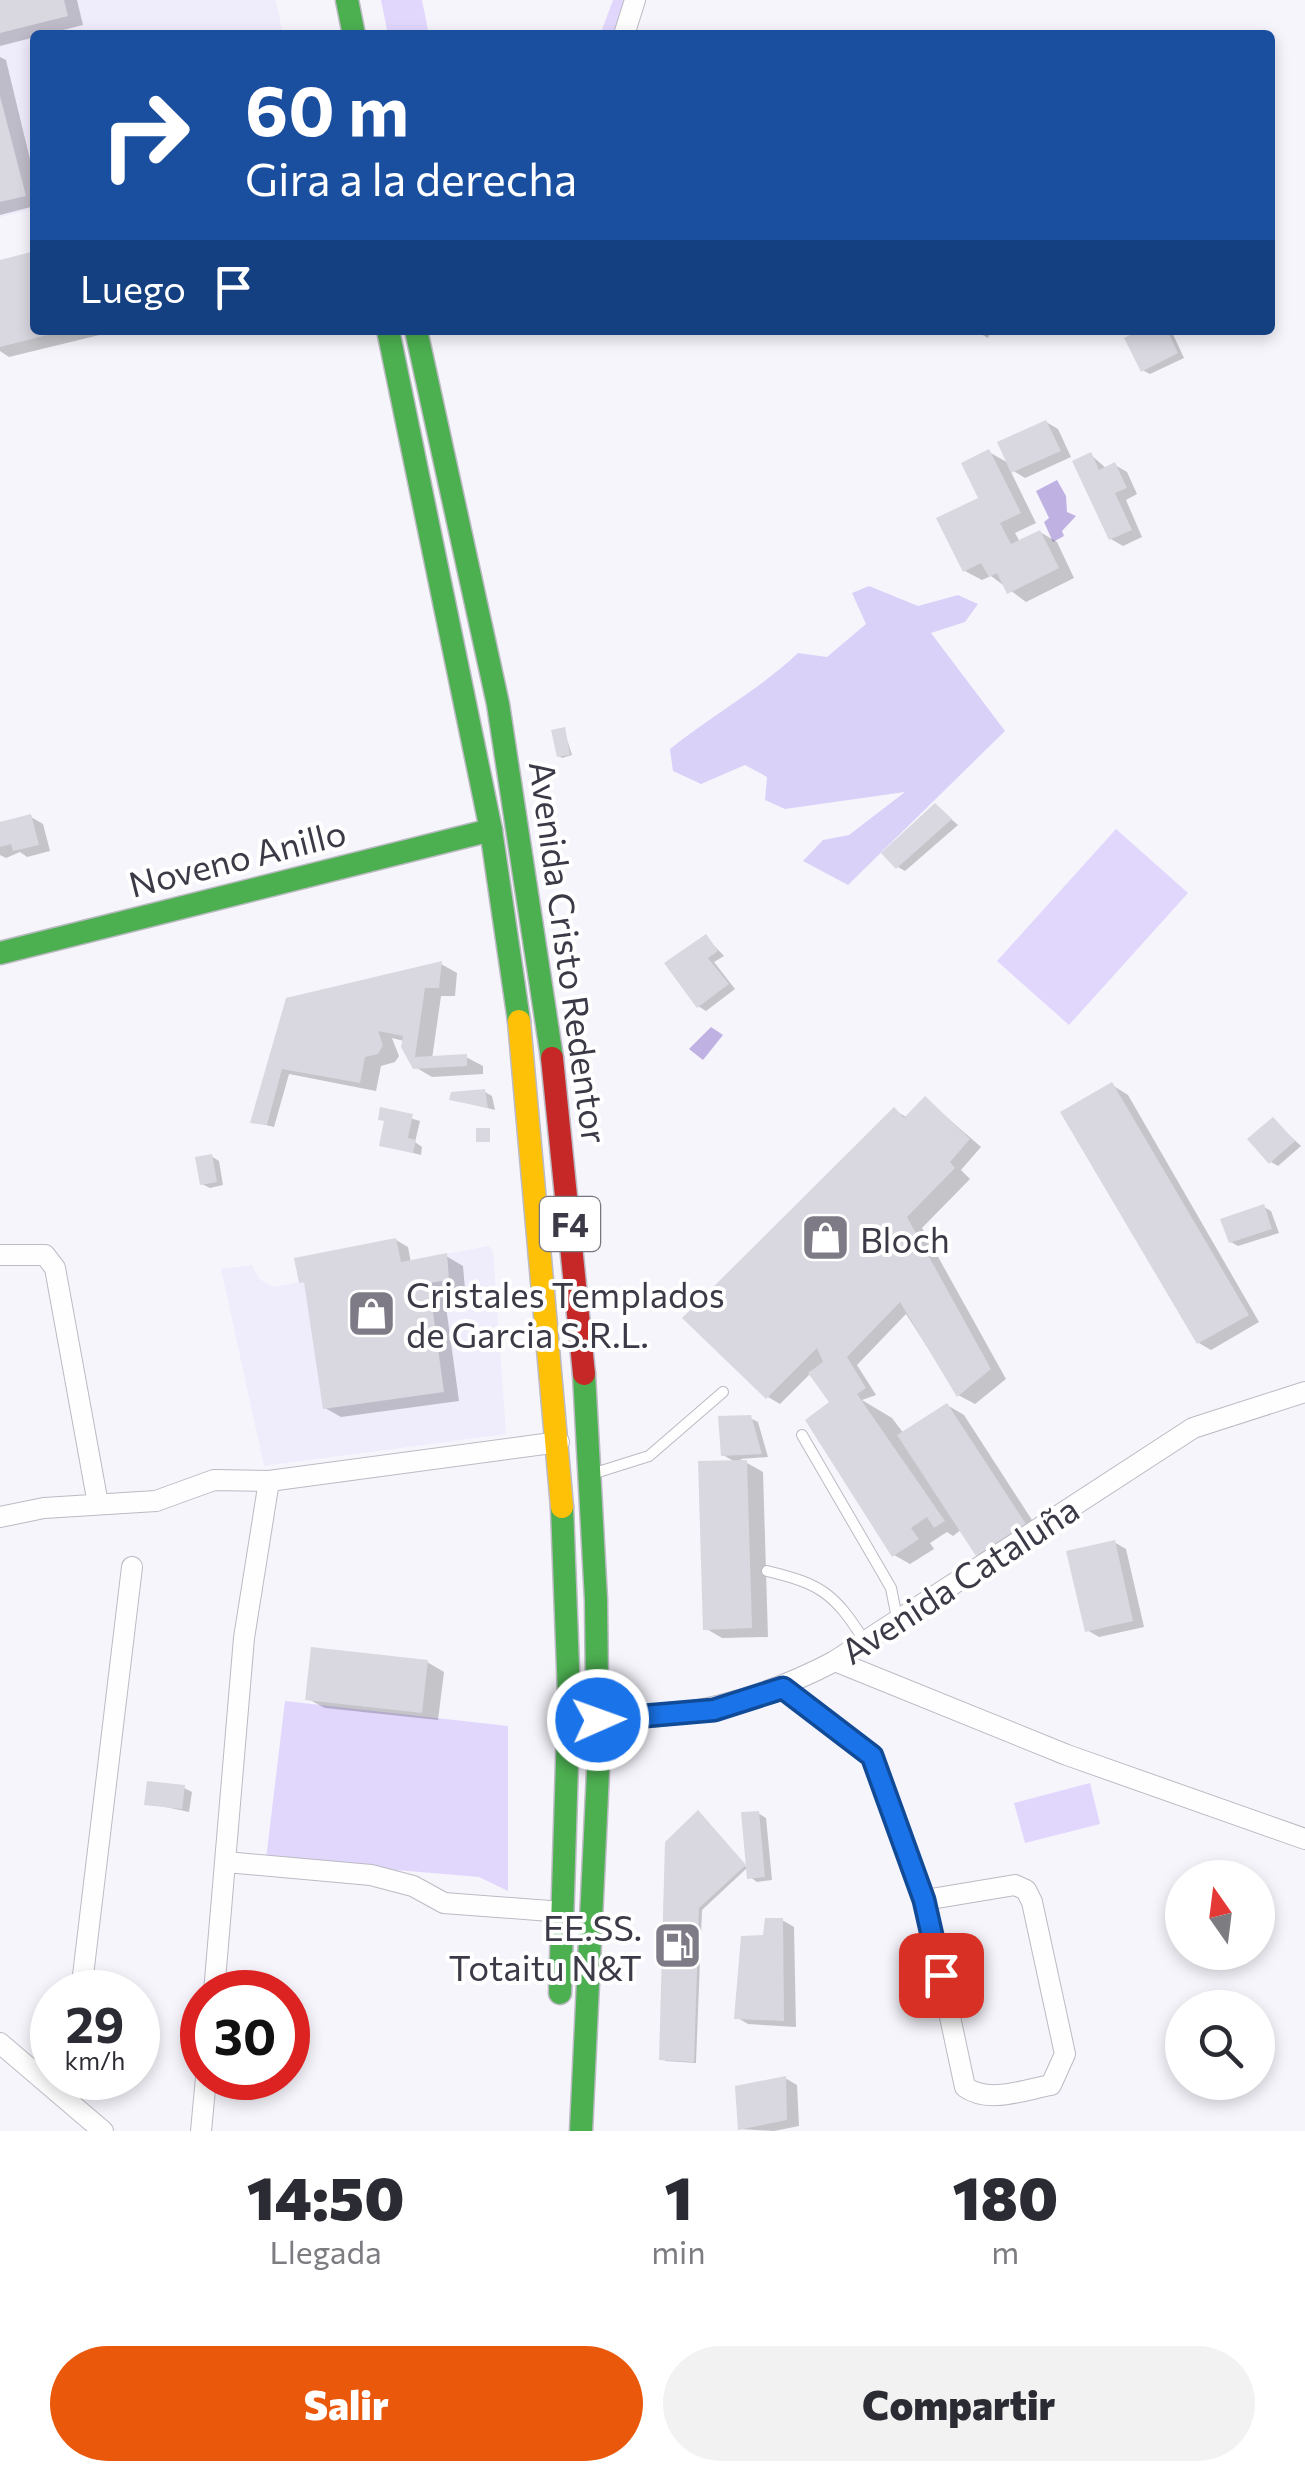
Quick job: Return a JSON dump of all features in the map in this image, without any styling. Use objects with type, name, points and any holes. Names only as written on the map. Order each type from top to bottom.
[{"type":"main road","points":[[348,0],[353,30]]},
{"type":"main road","name":"Avenida Cristo Redentor","points":[[389,335],[491,830],[518,1014],[560,1442],[569,1696],[559,2024]]},
{"type":"main road","name":"Avenida Cristo Redentor","points":[[417,335],[507,752],[558,1106],[589,1474],[598,1720],[580,2131]]},
{"type":"main road","name":"Noveno Anillo","points":[[0,952],[491,830]]},
{"type":"street","points":[[626,30],[635,0]]},
{"type":"street","points":[[0,1256],[45,1256],[55,1268],[98,1504]]},
{"type":"street","name":"Avenida Cataluña","points":[[598,1720],[714,1710],[783,1688],[835,1661],[1193,1428],[1305,1392]]},
{"type":"street","points":[[0,1517],[156,1501],[214,1480],[269,1481],[560,1442]]},
{"type":"street","points":[[216,1970],[244,1638],[269,1481]]},
{"type":"street","points":[[84,1970],[132,1567]]},
{"type":"street","points":[[835,1661],[1068,1755],[1305,1840]]},
{"type":"street","points":[[783,1688],[872,1756],[924,1900],[966,2086],[977,2095],[994,2095],[1050,2085],[1064,2054],[1032,1902],[1026,1890],[1015,1885],[924,1900]]},
{"type":"street","points":[[226,1862],[371,1874],[413,1886],[444,1904],[563,1912]]},
{"type":"street","points":[[0,2043],[30,2063]]},
{"type":"street","points":[[75,2100],[103,2131]]},
{"type":"street","points":[[201,2131],[204,2100]]},
{"type":"lane","points":[[589,1474],[649,1456],[723,1392]]},
{"type":"lane","points":[[802,1434],[891,1588],[897,1618]]},
{"type":"lane","points":[[767,1571],[810,1582],[839,1600],[864,1640]]},
{"type":"shaded area","points":[[0,0],[276,0],[282,30],[30,30],[30,210],[0,217]]},
{"type":"shaded area","points":[[381,0],[422,0],[428,30],[387,30]]},
{"type":"shaded area","points":[[613,0],[625,0],[616,30],[602,30]]},
{"type":"shaded area","points":[[1057,480],[1066,496],[1067,512],[1076,516],[1062,531],[1064,536],[1053,542],[1044,522],[1049,518],[1036,491]]},
{"type":"shaded area","points":[[869,586],[918,606],[958,595],[978,604],[965,622],[931,633],[1005,731],[848,885],[803,861],[823,840],[849,835],[905,792],[785,809],[765,800],[767,777],[745,765],[701,784],[673,771],[670,749],[798,653],[827,657],[866,624],[852,593]]},
{"type":"shaded area","points":[[1116,829],[1188,893],[1069,1025],[997,961]]},
{"type":"shaded area","points":[[711,1027],[723,1035],[703,1060],[689,1049]]},
{"type":"shaded area","points":[[488,1246],[493,1250],[506,1434],[264,1466],[221,1269],[252,1265],[259,1279],[274,1287]]},
{"type":"shaded area","points":[[285,1701],[508,1726],[508,1891],[479,1877],[266,1859]]},
{"type":"shaded area","points":[[1090,1783],[1100,1824],[1025,1843],[1014,1803]]},
{"type":"building","points":[[0,0],[64,0],[68,16],[0,33]]},
{"type":"building","points":[[0,96],[26,196],[0,202]]},
{"type":"building","points":[[30,252],[30,335],[47,335],[0,347],[0,260]]},
{"type":"building","points":[[1169,335],[1178,353],[1141,372],[1124,338]]},
{"type":"building","points":[[1046,420],[1061,451],[1011,473],[997,442]]},
{"type":"building","points":[[989,449],[1021,513],[1000,523],[1011,544],[1040,530],[1059,568],[1007,594],[997,573],[989,577],[981,563],[963,572],[936,518],[978,498],[961,463]]},
{"type":"building","points":[[1091,452],[1099,470],[1115,462],[1127,488],[1115,493],[1132,530],[1109,540],[1072,461]]},
{"type":"building","points":[[565,727],[570,755],[557,757],[551,730]]},
{"type":"building","points":[[935,803],[952,819],[896,869],[881,853]]},
{"type":"building","points":[[31,814],[39,845],[13,851],[11,844],[0,847],[0,822]]},
{"type":"building","points":[[706,934],[718,951],[708,958],[729,984],[697,1008],[664,963]]},
{"type":"building","points":[[442,961],[439,988],[425,988],[415,1057],[467,1054],[467,1066],[413,1069],[401,1047],[403,1036],[378,1031],[383,1045],[378,1054],[365,1057],[360,1083],[282,1069],[267,1125],[250,1123],[286,998]]},
{"type":"building","points":[[1112,1082],[1249,1315],[1197,1344],[1060,1112]]},
{"type":"building","points":[[485,1089],[488,1108],[449,1100],[451,1092]]},
{"type":"building","points":[[925,1096],[970,1139],[950,1162],[955,1168],[907,1217],[991,1369],[957,1397],[900,1302],[847,1357],[866,1388],[857,1394],[945,1521],[934,1528],[927,1517],[911,1528],[919,1539],[892,1557],[805,1420],[829,1402],[808,1373],[823,1362],[817,1348],[766,1399],[682,1318],[894,1107],[904,1118]]},
{"type":"building","points":[[380,1107],[413,1114],[408,1138],[416,1140],[413,1153],[379,1146],[384,1121],[378,1120]]},
{"type":"building","points":[[1273,1117],[1295,1141],[1269,1164],[1247,1139]]},
{"type":"building","points":[[476,1128],[490,1128],[490,1142],[476,1142]]},
{"type":"building","points":[[212,1154],[217,1182],[200,1185],[195,1157]]},
{"type":"building","points":[[1264,1204],[1272,1229],[1229,1243],[1220,1219]]},
{"type":"building","name":"Cristales Templados de Garcia S.R.L.","points":[[396,1238],[401,1262],[447,1253],[449,1280],[429,1283],[444,1392],[323,1409],[304,1282],[299,1283],[294,1258]]},
{"type":"building","points":[[947,1403],[1026,1524],[976,1556],[897,1435]]},
{"type":"building","points":[[751,1415],[762,1454],[721,1456],[718,1416]]},
{"type":"building","points":[[747,1460],[752,1628],[703,1630],[698,1461]]},
{"type":"building","points":[[1115,1540],[1133,1621],[1085,1632],[1066,1551]]},
{"type":"building","points":[[311,1647],[428,1660],[422,1713],[305,1700]]},
{"type":"building","points":[[147,1781],[185,1785],[182,1809],[144,1805]]},
{"type":"building","points":[[698,1810],[746,1865],[699,1908],[694,2062],[659,2060],[665,1842]]},
{"type":"building","points":[[759,1811],[765,1877],[747,1879],[741,1812]]},
{"type":"building","points":[[765,1918],[783,1918],[784,2021],[734,2019],[741,1936],[763,1935]]},
{"type":"building","points":[[786,2076],[787,2120],[738,2130],[735,2086]]},
{"type":"traffic: fast","points":[[347,0],[353,30]]},
{"type":"traffic: fast","points":[[389,335],[491,830],[519,1021]]},
{"type":"traffic: fast","points":[[417,335],[498,704],[552,1058]]},
{"type":"traffic: fast","points":[[0,953],[491,830]]},
{"type":"traffic: fast","points":[[581,2131],[598,1772],[596,1600],[584,1374]]},
{"type":"traffic: fast","points":[[560,1993],[569,1695],[562,1507]]},
{"type":"traffic: slow","points":[[519,1021],[562,1507]]},
{"type":"traffic: jam","points":[[552,1058],[584,1374]]},
{"type":"place","name":"Bloch","points":[[825,1238]]},
{"type":"place","name":"Cristales Templados de Garcia S.R.L.","points":[[371,1313]]},
{"type":"place","name":"EE.SS. Totaitu N&T","points":[[677,1946]]},
{"type":"route","points":[[598,1720],[636,1720],[714,1710],[783,1688],[860,1742],[872,1756],[924,1900],[941,1975]]}]
